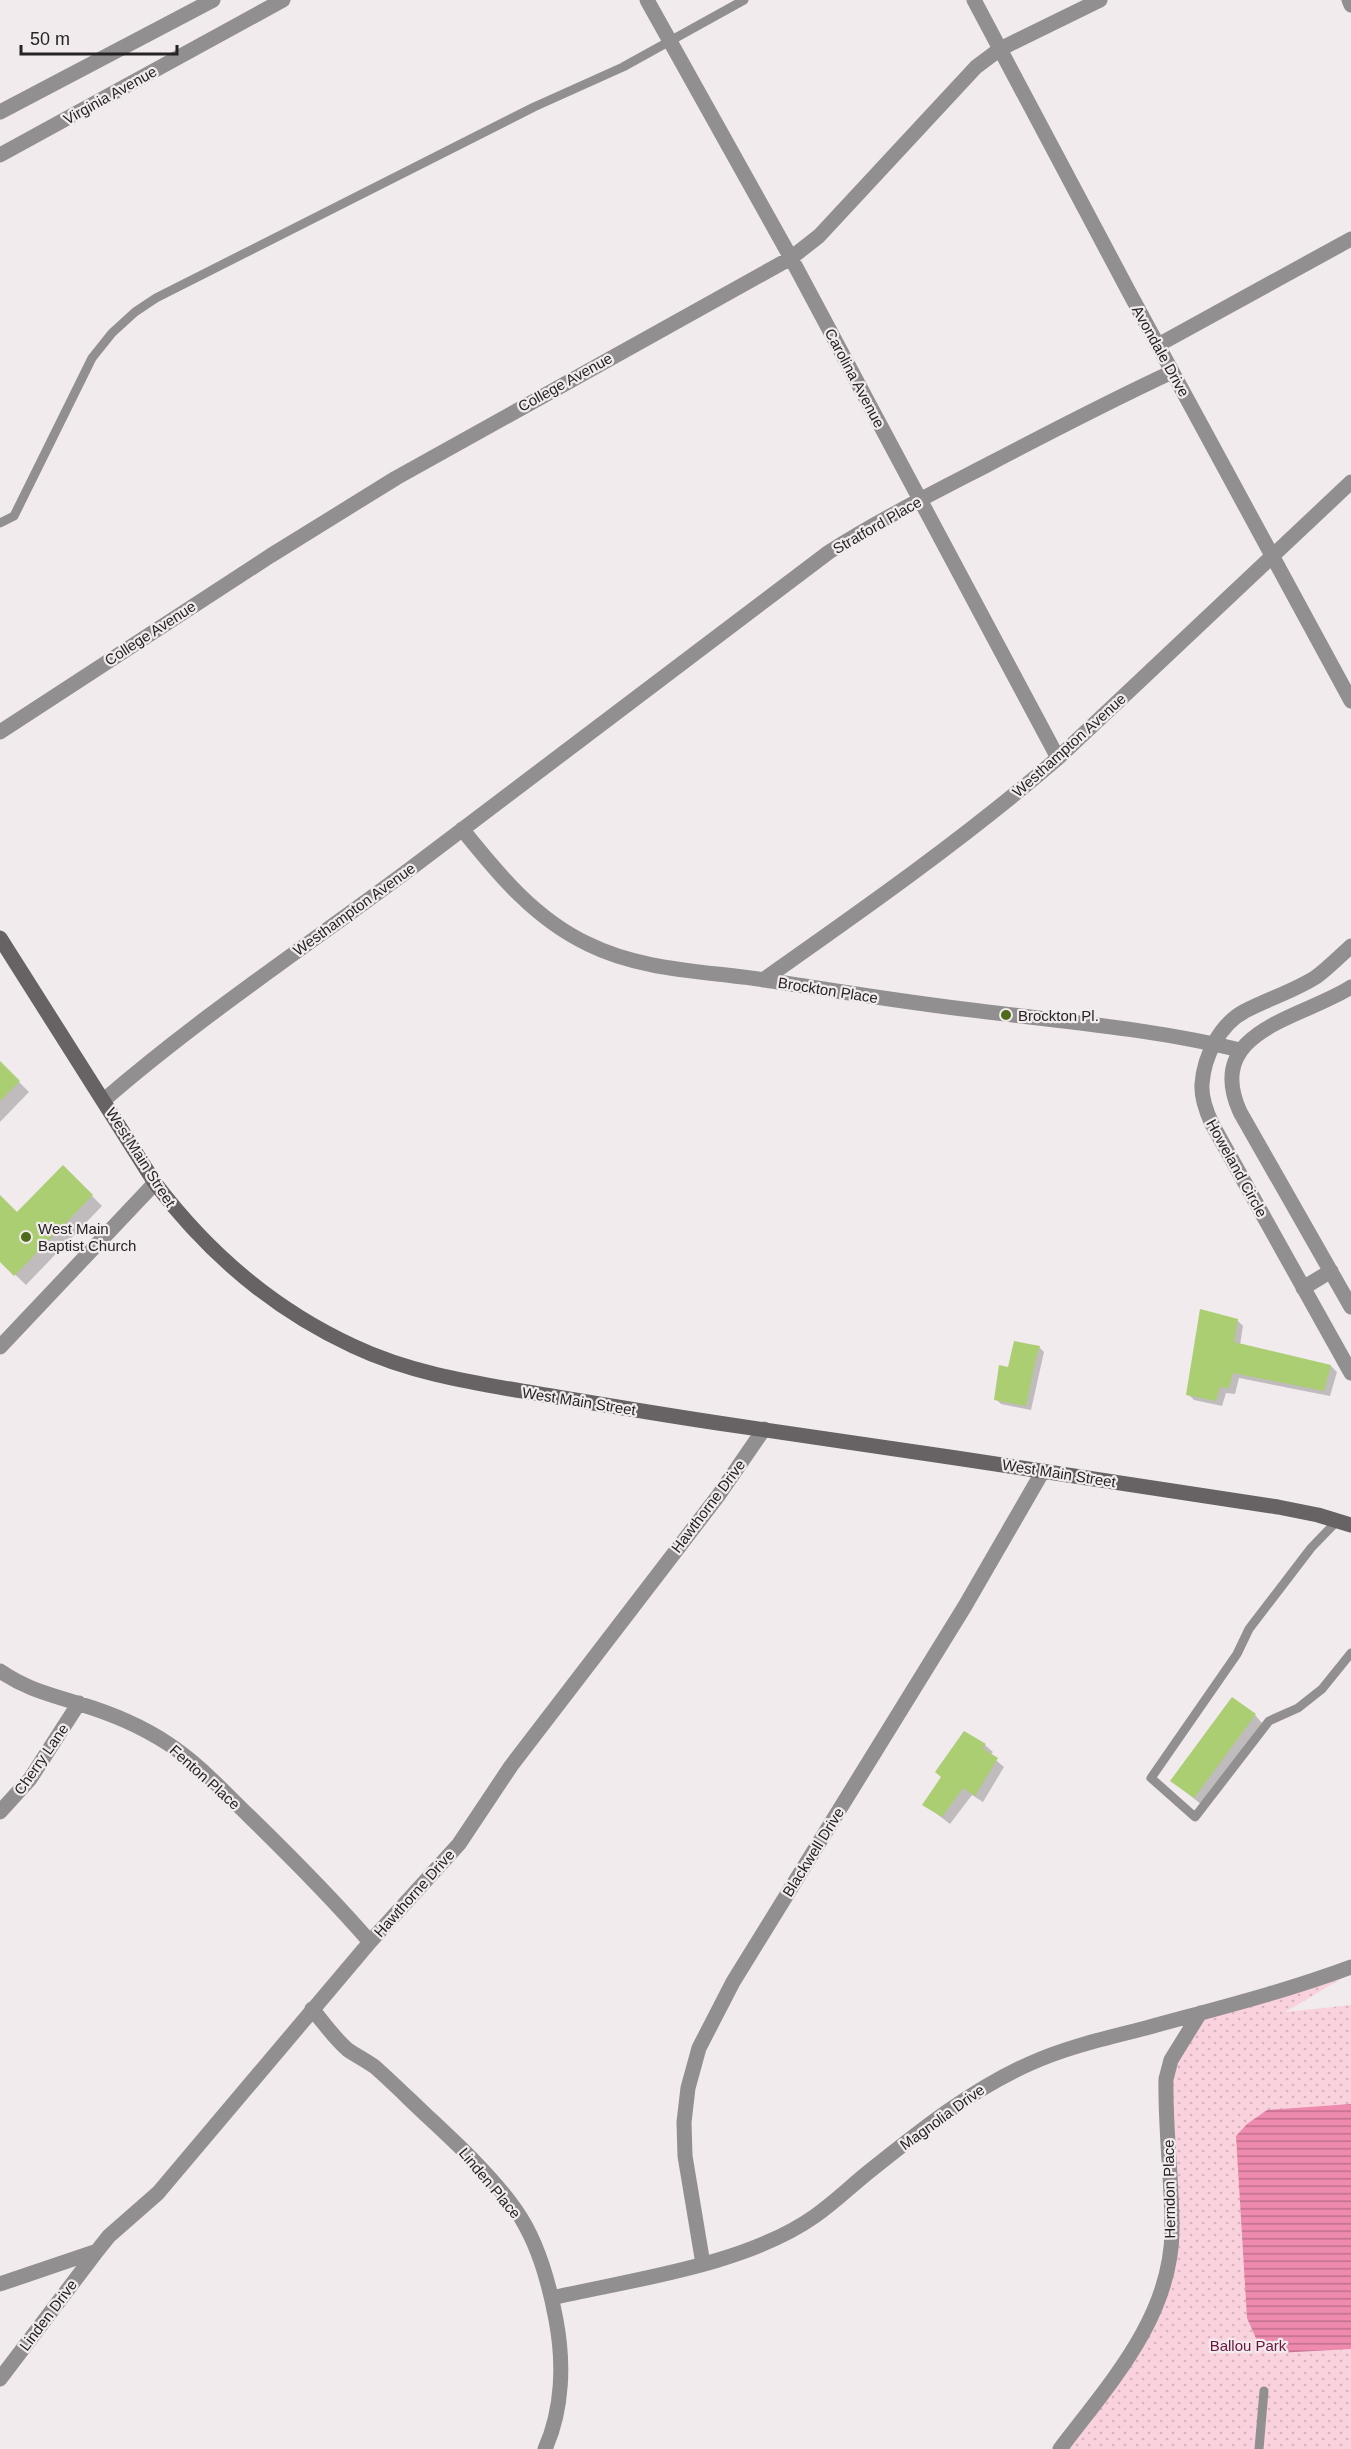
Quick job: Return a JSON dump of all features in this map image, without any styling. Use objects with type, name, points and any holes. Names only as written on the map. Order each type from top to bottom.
[{"type":"main road","name":"West Main Street","points":[[0,938],[155,1183],[191,1227],[240,1275],[271,1299],[311,1325],[354,1347],[399,1365],[446,1378],[1278,1507],[1345,1523]]},
{"type":"street","points":[[0,112],[88,68],[213,0]]},
{"type":"street","name":"Virginia Avenue","points":[[0,155],[283,0]]},
{"type":"street","name":"Carolina Avenue","points":[[647,0],[791,258],[1058,758]]},
{"type":"street","name":"Avondale Drive","points":[[974,0],[1172,372],[1351,701]]},
{"type":"street","name":"College Avenue","points":[[0,732],[270,556],[396,478],[791,258],[819,236],[976,67],[1000,49],[1100,0]]},
{"type":"street","points":[[1349,0],[1351,4]]},
{"type":"street","points":[[1158,345],[1351,239]]},
{"type":"street","name":"Stratford Place","points":[[607,720],[829,552],[868,527],[1118,397],[1172,372]]},
{"type":"street","name":"Westhampton Avenue","points":[[763,980],[996,809],[1058,758],[1351,482]]},
{"type":"street","name":"Westhampton Avenue","points":[[104,1100],[242,990],[607,720]]},
{"type":"street","name":"Brockton Place","points":[[462,829],[494,870],[524,900],[551,922],[587,944],[614,955],[654,965],[876,999],[1131,1029],[1240,1050]]},
{"type":"street","name":"Howeland Circle","points":[[1351,946],[1317,976],[1291,991],[1244,1011],[1227,1025],[1213,1044],[1202,1084],[1204,1104],[1212,1124],[1351,1373]]},
{"type":"street","points":[[1240,1050],[1273,1023],[1330,999],[1351,987]]},
{"type":"street","name":"Howeland Circle","points":[[1240,1050],[1233,1065],[1232,1093],[1240,1112],[1351,1307]]},
{"type":"street","points":[[0,1347],[155,1183]]},
{"type":"street","points":[[1303,1288],[1331,1271]]},
{"type":"street","name":"Hawthorne Drive","points":[[0,2284],[97,2251],[109,2236],[158,2193],[312,2009],[459,1844],[511,1766],[718,1496],[764,1429]]},
{"type":"street","name":"Blackwell Drive","points":[[703,2264],[688,2178],[684,2122],[688,2088],[699,2048],[733,1982],[965,1606],[1043,1470]]},
{"type":"street","name":"Fenton Place","points":[[0,1671],[16,1682],[118,1718],[167,1743],[200,1768],[331,1896],[370,1942]]},
{"type":"street","name":"Cherry Lane","points":[[0,1812],[30,1779],[79,1703]]},
{"type":"street","name":"Magnolia Drive","points":[[552,2298],[703,2264],[778,2238],[815,2216],[872,2169],[984,2086],[1031,2063],[1082,2045],[1299,1987],[1351,1967]]},
{"type":"street","name":"Linden Place","points":[[312,2009],[330,2032],[349,2050],[374,2066],[444,2132],[477,2165],[515,2209],[542,2263],[560,2340],[561,2373],[558,2407],[545,2449]]},
{"type":"street","name":"Herndon Place","points":[[1060,2449],[1135,2348],[1151,2318],[1163,2286],[1172,2232],[1166,2079],[1172,2060],[1200,2013]]},
{"type":"street","name":"Linden Drive","points":[[0,2379],[97,2251]]},
{"type":"lane","points":[[0,523],[14,516],[92,358],[112,333],[135,312],[156,298],[375,186],[534,107],[623,67],[744,0]]},
{"type":"lane","points":[[1345,1523],[1311,1548],[1249,1629],[1237,1654],[1151,1778],[1195,1817],[1269,1721],[1298,1708],[1322,1689],[1351,1653]]},
{"type":"lane","points":[[1259,2449],[1264,2391]]},
{"type":"green space","name":"Ballou Park","points":[[1351,1973],[1285,2012],[1351,2005],[1351,2449],[1060,2449],[1135,2348],[1168,2266],[1171,2060],[1200,2013]]},
{"type":"shaded area","points":[[1351,2104],[1351,2349],[1277,2353],[1258,2343],[1247,2318],[1236,2136],[1247,2124],[1267,2110]]},
{"type":"building","points":[[0,1061],[20,1081],[0,1101]]},
{"type":"building","name":"West Main Baptist Church","points":[[63,1165],[93,1195],[14,1276],[0,1262],[0,1195],[17,1212]]},
{"type":"building","points":[[1200,1309],[1238,1319],[1234,1342],[1331,1365],[1324,1391],[1233,1373],[1229,1388],[1220,1387],[1216,1401],[1186,1395]]},
{"type":"building","points":[[1014,1341],[1040,1346],[1026,1406],[994,1400],[999,1365],[1008,1367]]},
{"type":"building","points":[[1232,1697],[1256,1714],[1194,1798],[1170,1781]]},
{"type":"building","points":[[964,1731],[986,1744],[982,1748],[998,1758],[975,1796],[963,1788],[942,1817],[922,1805],[941,1777],[935,1772]]},
{"type":"place","name":"Brockton Pl.","points":[[1006,1015]]},
{"type":"place","name":"West Main Baptist Church","points":[[26,1237]]}]
